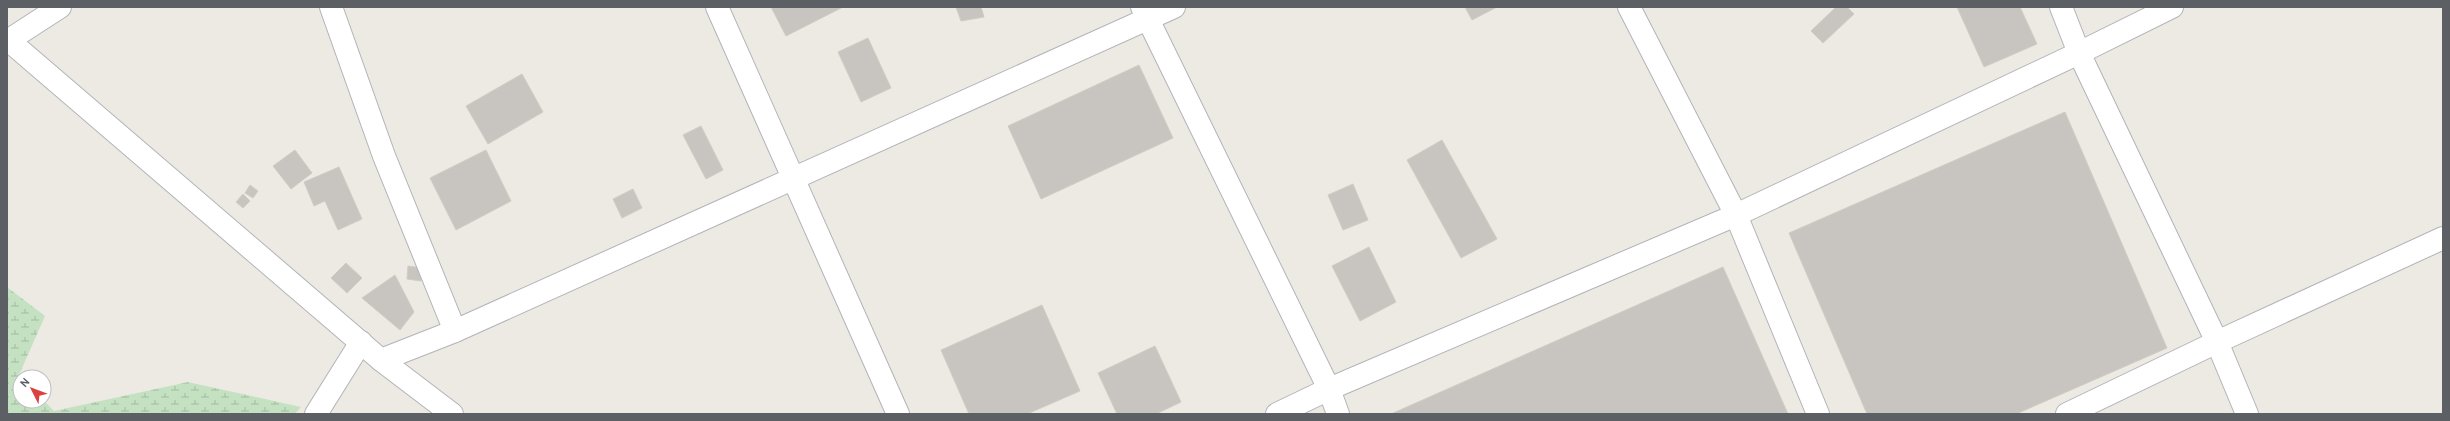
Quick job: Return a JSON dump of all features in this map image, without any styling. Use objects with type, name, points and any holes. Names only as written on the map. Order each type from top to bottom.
[{"type":"street","points":[[60,7],[8,40],[381,360],[452,414]]},
{"type":"street","points":[[331,7],[384,156],[456,331]]},
{"type":"street","points":[[717,7],[795,178],[898,414]]},
{"type":"street","points":[[381,360],[456,331],[795,178],[1145,12],[1174,7]]},
{"type":"street","points":[[1629,7],[1736,215],[1818,414]]},
{"type":"street","points":[[2061,7],[2079,53],[2217,342],[2247,414]]},
{"type":"street","points":[[1278,414],[1330,389],[1736,215],[2079,53],[2172,7]]},
{"type":"street","points":[[1145,12],[1330,389],[1338,414]]},
{"type":"street","points":[[2067,414],[2217,342],[2443,238]]},
{"type":"street","points":[[316,414],[361,342]]},
{"type":"green space","points":[[7,287],[45,316],[22,369],[12,369],[12,409],[52,409],[54,411],[188,382],[301,407],[295,414],[7,414]]},
{"type":"building","points":[[771,7],[843,7],[786,36]]},
{"type":"building","points":[[956,7],[981,7],[984,17],[961,21]]},
{"type":"building","points":[[1465,7],[1497,7],[1472,20]]},
{"type":"building","points":[[1836,7],[1847,7],[1854,14],[1823,43],[1811,31]]},
{"type":"building","points":[[1957,7],[2020,7],[2037,44],[1984,67]]},
{"type":"building","points":[[868,38],[891,88],[861,102],[838,52]]},
{"type":"building","points":[[1139,65],[1173,138],[1041,199],[1008,126]]},
{"type":"building","points":[[522,74],[543,112],[488,144],[466,106]]},
{"type":"building","points":[[2065,112],[2167,348],[2016,414],[1867,414],[1789,233]]},
{"type":"building","points":[[701,126],[723,170],[706,179],[683,135]]},
{"type":"building","points":[[1442,140],[1497,239],[1461,258],[1407,160]]},
{"type":"building","points":[[295,150],[312,173],[291,189],[273,166]]},
{"type":"building","points":[[486,150],[511,201],[456,230],[430,178]]},
{"type":"building","points":[[339,167],[362,219],[338,230],[325,201],[314,206],[304,182]]},
{"type":"building","points":[[1353,184],[1368,220],[1343,230],[1328,195]]},
{"type":"building","points":[[250,185],[258,191],[253,198],[245,193]]},
{"type":"building","points":[[633,189],[642,208],[622,218],[613,199]]},
{"type":"building","points":[[243,194],[250,201],[243,208],[236,202]]},
{"type":"building","points":[[1369,247],[1396,302],[1360,321],[1332,266]]},
{"type":"building","points":[[346,263],[362,278],[347,293],[331,278]]},
{"type":"building","points":[[408,266],[423,268],[421,281],[407,279]]},
{"type":"building","points":[[1723,267],[1788,414],[1391,414]]},
{"type":"building","points":[[395,275],[414,312],[400,330],[362,298]]},
{"type":"building","points":[[1042,305],[1080,391],[1027,414],[969,414],[941,350]]},
{"type":"building","points":[[1155,346],[1181,402],[1156,414],[1117,414],[1098,373]]}]
